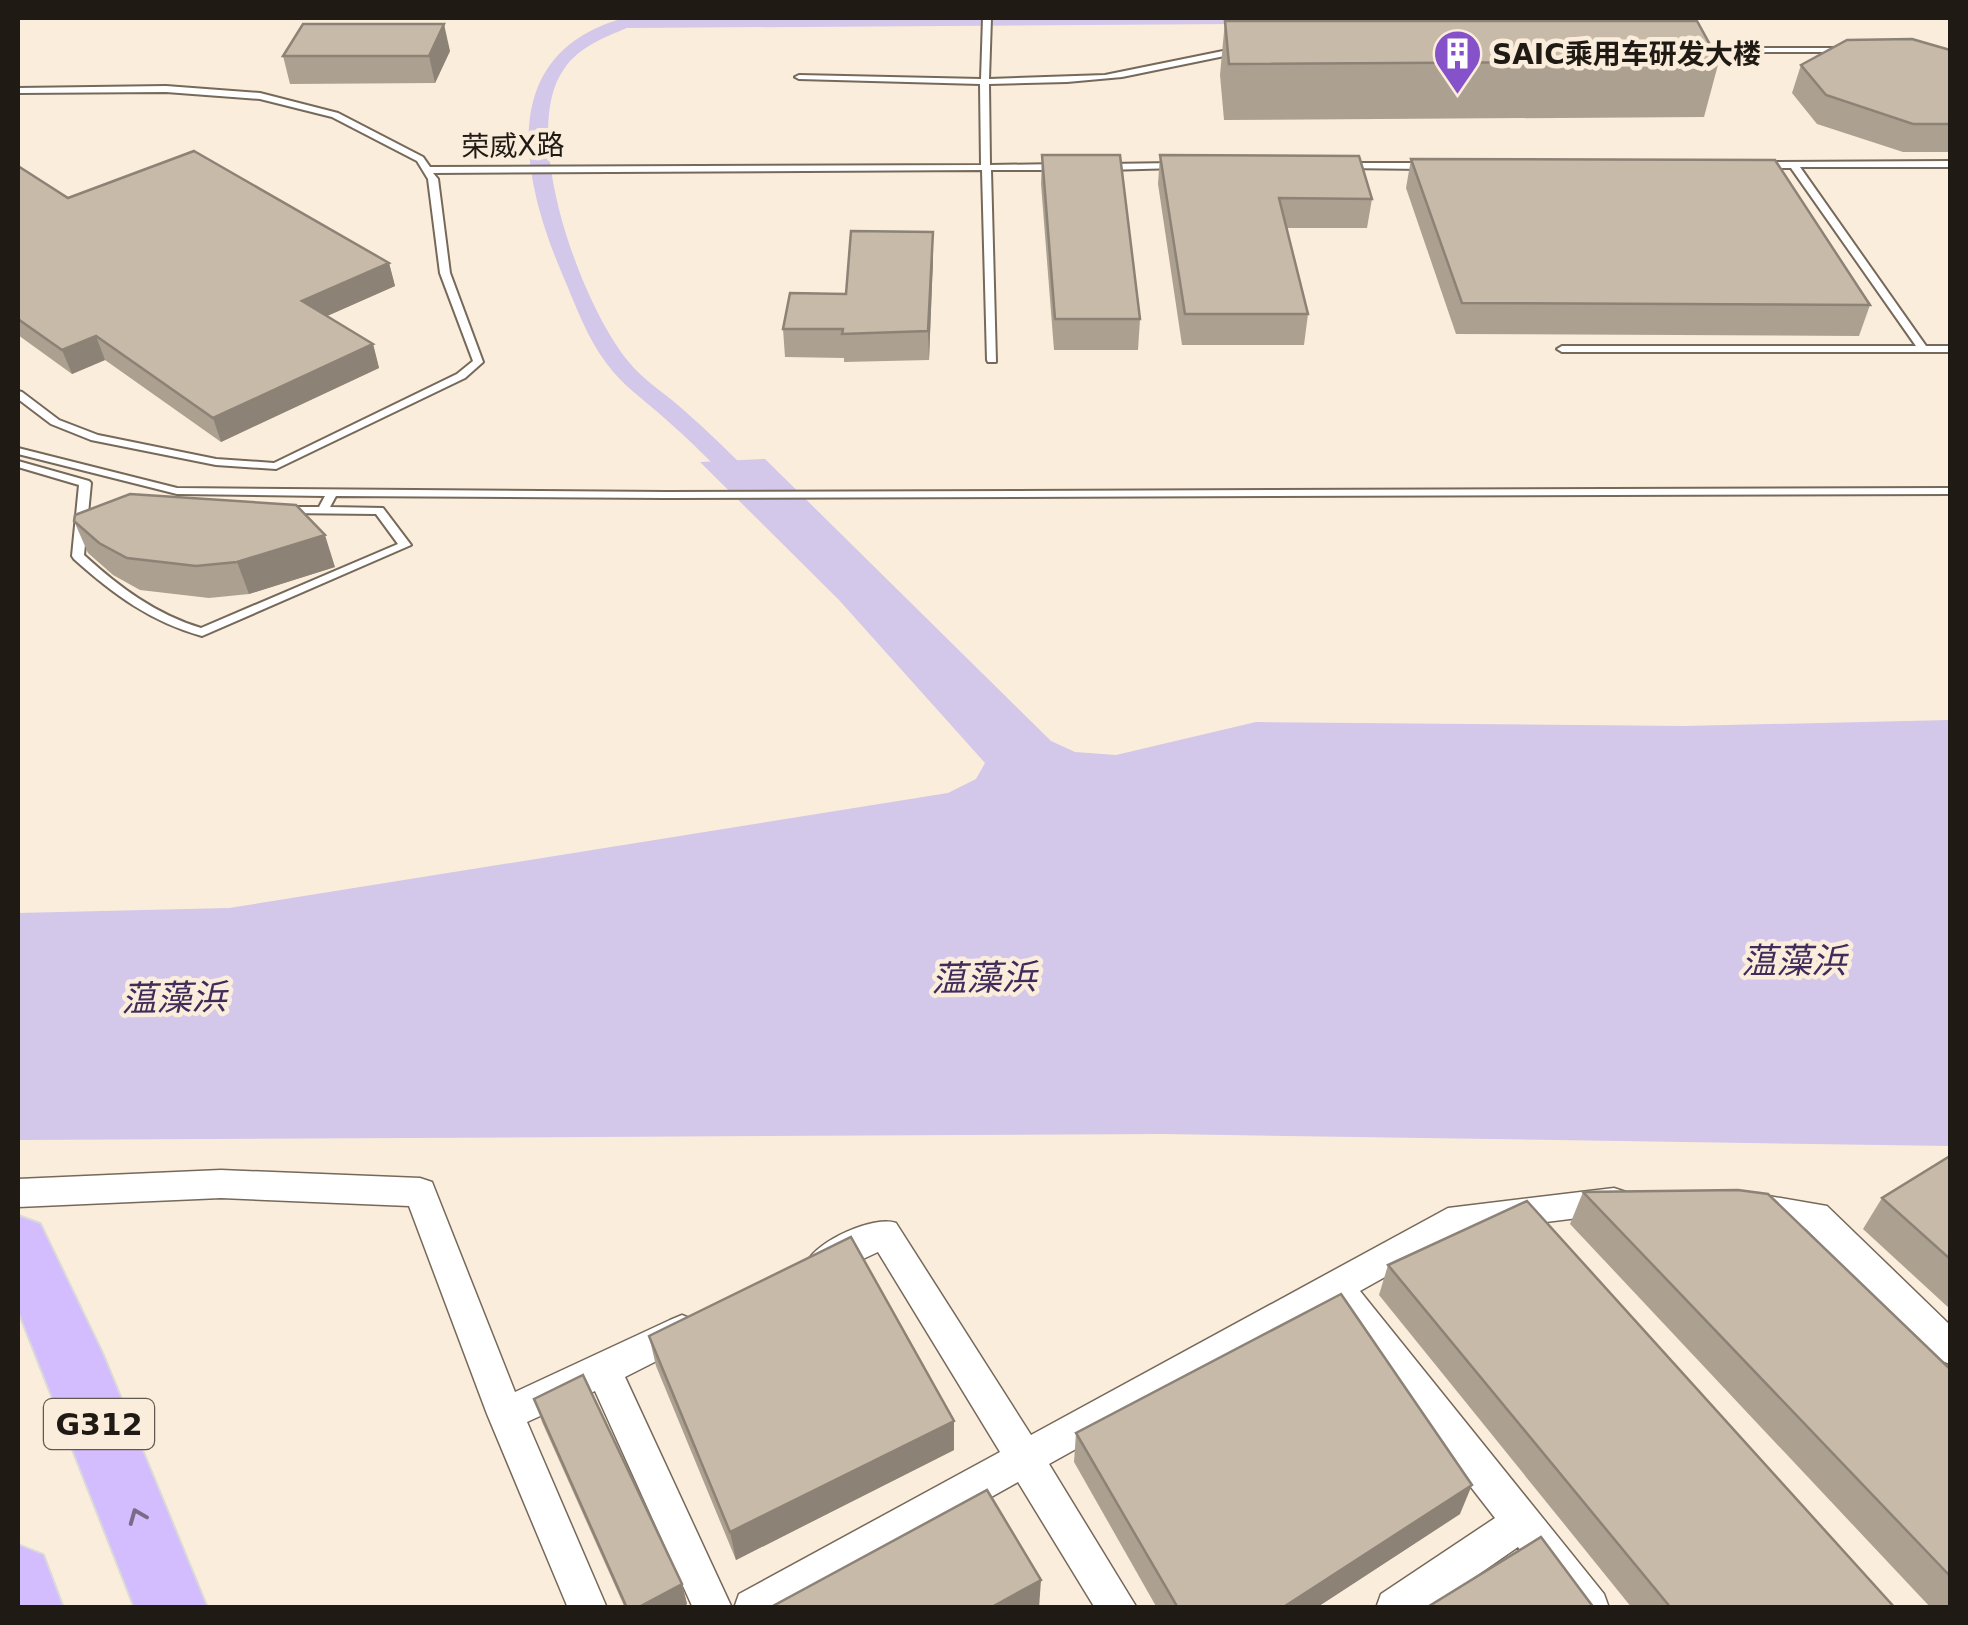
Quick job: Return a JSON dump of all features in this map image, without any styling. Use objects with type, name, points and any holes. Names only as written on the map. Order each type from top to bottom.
[{"type":"highway","name":"G312","points":[[18,1244],[70,1353],[171,1608]]},
{"type":"highway","points":[[18,1580],[28,1608]]},
{"type":"street","points":[[18,1193],[221,1184],[420,1192],[505,1414],[588,1608]]},
{"type":"street","points":[[754,1608],[1460,1218],[1648,1198]]},
{"type":"street","points":[[1722,1204],[1815,1216],[1950,1348]]},
{"type":"street","points":[[1531,1211],[1558,1241]]},
{"type":"street","points":[[796,1276],[884,1232],[1027,1457],[1107,1603]]},
{"type":"street","points":[[1336,1287],[1590,1608]]},
{"type":"street","points":[[505,1414],[708,1318]]},
{"type":"street","points":[[603,1370],[713,1608]]},
{"type":"street","points":[[1395,1608],[1522,1522]]},
{"type":"lane","points":[[987,18],[986,167],[992,360]]},
{"type":"lane","points":[[1675,50],[1852,50]]},
{"type":"lane","points":[[799,77],[988,80],[1111,76],[1198,56],[1243,52]]},
{"type":"lane","points":[[18,90],[166,89],[260,96],[335,115],[420,159],[430,170],[445,274],[478,362],[461,376],[276,466],[216,462],[95,438],[55,422],[18,394]]},
{"type":"lane","points":[[1755,165],[1950,164]]},
{"type":"lane","points":[[1794,165],[1923,349]]},
{"type":"lane","points":[[1093,166],[1188,166]]},
{"type":"lane","points":[[1325,166],[1442,166]]},
{"type":"lane","name":"荣威X路","points":[[430,170],[1075,167]]},
{"type":"lane","points":[[1562,349],[1950,349]]},
{"type":"lane","points":[[18,451],[166,488],[332,492],[666,495],[1950,491]]},
{"type":"lane","points":[[18,464],[85,483],[78,556],[122,597],[172,624],[202,632],[405,545],[379,510],[270,510]]},
{"type":"lane","points":[[163,506],[166,488]]},
{"type":"lane","points":[[324,512],[332,492]]},
{"type":"lane","points":[[84,503],[104,504]]},
{"type":"water","name":"蕰藻浜","points":[[765,459],[1051,741],[1075,752],[1116,755],[1256,722],[1684,726],[1950,720],[1950,1146],[1163,1134],[18,1140],[18,913],[229,908],[948,793],[976,779],[985,763],[839,600],[700,462]]},
{"type":"building","points":[[1225,21],[1697,21],[1719,61],[1229,64]]},
{"type":"building","points":[[303,24],[444,24],[429,56],[283,56]]},
{"type":"building","points":[[1912,39],[1950,50],[1950,124],[1913,124],[1826,95],[1801,65],[1847,40]]},
{"type":"building","points":[[194,151],[389,263],[302,301],[373,344],[213,418],[96,336],[62,350],[18,319],[18,166],[68,198]]},
{"type":"building","points":[[1042,155],[1120,155],[1140,319],[1055,319]]},
{"type":"building","points":[[1160,155],[1359,156],[1372,199],[1279,198],[1308,314],[1185,314]]},
{"type":"building","points":[[1411,159],[1775,160],[1870,305],[1462,303]]},
{"type":"building","points":[[851,231],[933,232],[928,331],[842,334],[843,329],[783,329],[790,293],[846,294]]},
{"type":"building","points":[[130,494],[296,505],[325,535],[237,562],[196,566],[127,558],[99,543],[74,521],[75,515]]},
{"type":"building","points":[[1950,1156],[1950,1259],[1882,1198]]},
{"type":"building","points":[[1738,1190],[1768,1194],[1950,1369],[1950,1576],[1583,1192]]},
{"type":"building","points":[[1527,1201],[1895,1608],[1671,1608],[1388,1265]]},
{"type":"building","points":[[851,1237],[954,1421],[730,1532],[649,1336]]},
{"type":"building","points":[[1341,1294],[1472,1485],[1282,1608],[1178,1608],[1076,1433]]},
{"type":"building","points":[[583,1375],[682,1584],[637,1608],[627,1608],[534,1399]]},
{"type":"building","points":[[987,1490],[1041,1580],[990,1608],[773,1608],[773,1606]]},
{"type":"building","points":[[1541,1537],[1594,1608],[1426,1608]]},
{"type":"waterway","points":[[753,490],[617,363],[564,255],[541,176],[537,136],[541,99],[556,67],[582,41],[624,23],[1403,18]]},
{"type":"place","name":"SAIC乘用车研发大楼","points":[[1457,96]]}]
